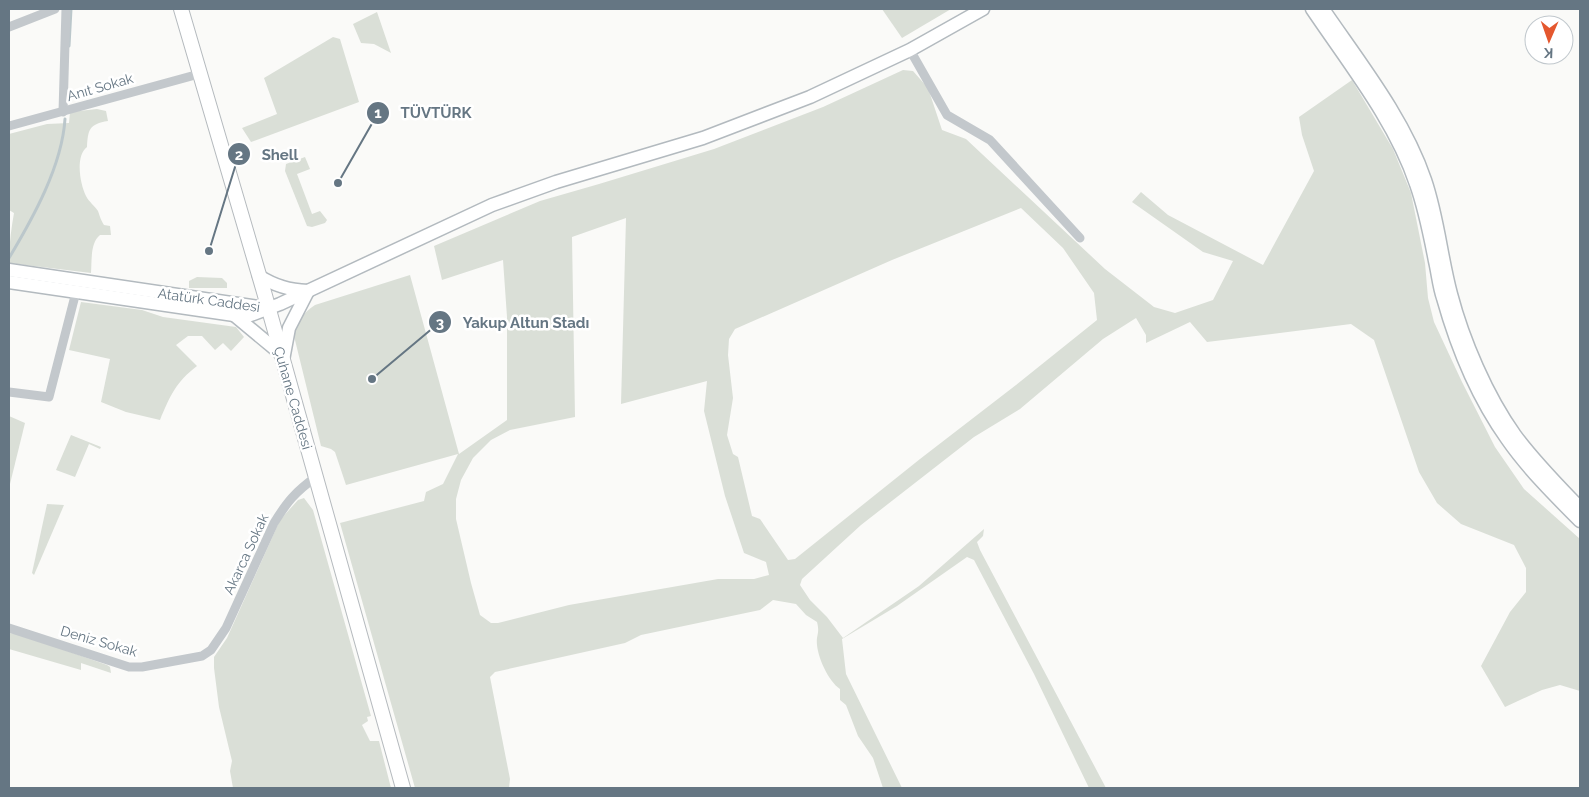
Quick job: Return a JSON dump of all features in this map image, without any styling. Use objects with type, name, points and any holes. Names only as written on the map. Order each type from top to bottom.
[{"type":"main road","name":"Çuhane Caddesi","points":[[181,9],[259,276],[403,788]]},
{"type":"main road","points":[[268,308],[308,292],[492,205],[556,182],[680,146],[810,97],[910,50],[982,9]]},
{"type":"main road","points":[[1312,9],[1370,93],[1395,138],[1416,183],[1428,224],[1442,296],[1461,354],[1486,404],[1507,440],[1552,494],[1580,521]]},
{"type":"main road","points":[[1324,9],[1378,88],[1404,133],[1425,179],[1438,222],[1451,294],[1470,350],[1494,400],[1515,434],[1580,508]]},
{"type":"main road","name":"Atatürk Caddesi","points":[[9,270],[77,286],[234,315],[248,316],[268,308]]},
{"type":"main road","points":[[259,276],[277,286],[294,291],[308,292]]},
{"type":"main road","name":"Atatürk Caddesi","points":[[9,282],[77,286],[268,308]]},
{"type":"main road","points":[[234,315],[282,357],[289,328],[308,292]]},
{"type":"street","points":[[9,27],[55,9]]},
{"type":"street","points":[[62,112],[66,9]]},
{"type":"street","points":[[910,50],[946,115],[990,140],[1080,238]]},
{"type":"street","name":"Anıt Sokak","points":[[9,126],[199,74]]},
{"type":"street","points":[[9,392],[49,397],[77,286]]},
{"type":"street","name":"Akarca Sokak","points":[[210,650],[226,628],[274,523],[297,490],[316,477]]},
{"type":"street","name":"Deniz Sokak","points":[[9,628],[129,667],[142,668],[202,656],[210,650]]},
{"type":"shaded area","points":[[882,9],[951,9],[902,38]]},
{"type":"shaded area","points":[[377,12],[391,53],[374,44],[361,43],[353,24]]},
{"type":"shaded area","points":[[333,37],[340,39],[359,102],[251,142],[242,128],[277,114],[264,78]]},
{"type":"shaded area","points":[[903,70],[913,71],[928,88],[942,130],[966,139],[1105,269],[1154,307],[1175,313],[1213,300],[1233,261],[1203,252],[1132,202],[1141,192],[1168,215],[1263,265],[1314,171],[1302,135],[1299,117],[1352,80],[1393,149],[1411,193],[1425,263],[1428,298],[1434,322],[1462,382],[1495,447],[1524,489],[1580,539],[1580,691],[1560,685],[1542,690],[1505,707],[1481,666],[1510,612],[1526,592],[1526,568],[1514,545],[1461,524],[1437,503],[1419,472],[1374,340],[1351,324],[1207,342],[1190,322],[1146,343],[1146,335],[1136,318],[1103,339],[1020,409],[974,437],[861,525],[802,579],[800,585],[810,600],[827,617],[843,638],[919,586],[984,529],[983,536],[977,542],[980,550],[1106,788],[1089,788],[1034,674],[974,560],[967,557],[897,606],[842,639],[846,674],[902,788],[883,788],[873,758],[858,736],[846,705],[840,700],[840,689],[831,680],[820,659],[817,644],[817,622],[806,615],[796,604],[773,600],[760,610],[641,635],[625,643],[495,672],[490,677],[510,779],[509,788],[415,788],[340,523],[424,501],[426,492],[443,484],[458,454],[346,485],[335,452],[321,446],[294,336],[298,322],[315,305],[410,275],[459,454],[507,420],[507,317],[503,260],[442,280],[434,246],[540,201],[714,149],[823,107]],"holes":[[[1021,208],[1063,248],[1094,293],[1097,320],[795,559],[788,560],[760,519],[752,516],[738,457],[733,454],[727,435],[733,398],[728,355],[729,339],[735,329],[892,260]],[[626,218],[621,404],[707,381],[704,411],[725,496],[744,553],[766,562],[769,575],[754,579],[718,579],[569,605],[498,623],[491,623],[480,615],[456,519],[456,499],[461,480],[473,458],[491,440],[510,430],[575,417],[572,237]]]},
{"type":"shaded area","points":[[97,109],[106,111],[108,121],[93,126],[89,132],[87,147],[81,157],[80,170],[86,196],[98,211],[104,225],[110,226],[111,235],[100,235],[97,238],[92,253],[91,273],[9,263],[14,213],[9,210],[9,134],[47,124],[69,123],[70,112]]},
{"type":"shaded area","points":[[305,157],[310,169],[297,174],[312,214],[320,211],[327,220],[325,223],[312,227],[307,226],[285,171],[286,164]]},
{"type":"shaded area","points":[[197,277],[222,278],[227,283],[227,288],[189,288],[189,281]]},
{"type":"shaded area","points":[[81,302],[142,310],[163,317],[236,327],[244,337],[231,351],[223,343],[215,350],[202,336],[188,336],[176,345],[197,366],[174,390],[160,420],[126,412],[101,402],[110,359],[69,350]]},
{"type":"shaded area","points":[[9,416],[25,423],[9,488]]},
{"type":"shaded area","points":[[71,435],[101,447],[100,449],[89,444],[75,477],[56,470]]},
{"type":"shaded area","points":[[304,498],[313,510],[371,716],[367,717],[368,721],[362,725],[370,741],[379,741],[391,788],[233,788],[230,771],[232,761],[219,707],[214,657],[227,638],[280,520],[298,500]]},
{"type":"shaded area","points":[[47,504],[64,505],[34,575],[32,573]]},
{"type":"shaded area","points":[[9,633],[19,634],[107,665],[110,667],[111,673],[81,663],[81,670],[9,649]]},
{"type":"waterway","points":[[69,46],[71,9]]},
{"type":"waterway","points":[[9,258],[45,191],[58,155],[65,119]]},
{"type":"place","name":"TÜVTÜRK","points":[[338,183]]},
{"type":"place","name":"Shell","points":[[209,251]]},
{"type":"place","name":"Yakup Altun Stadı","points":[[372,379]]}]
